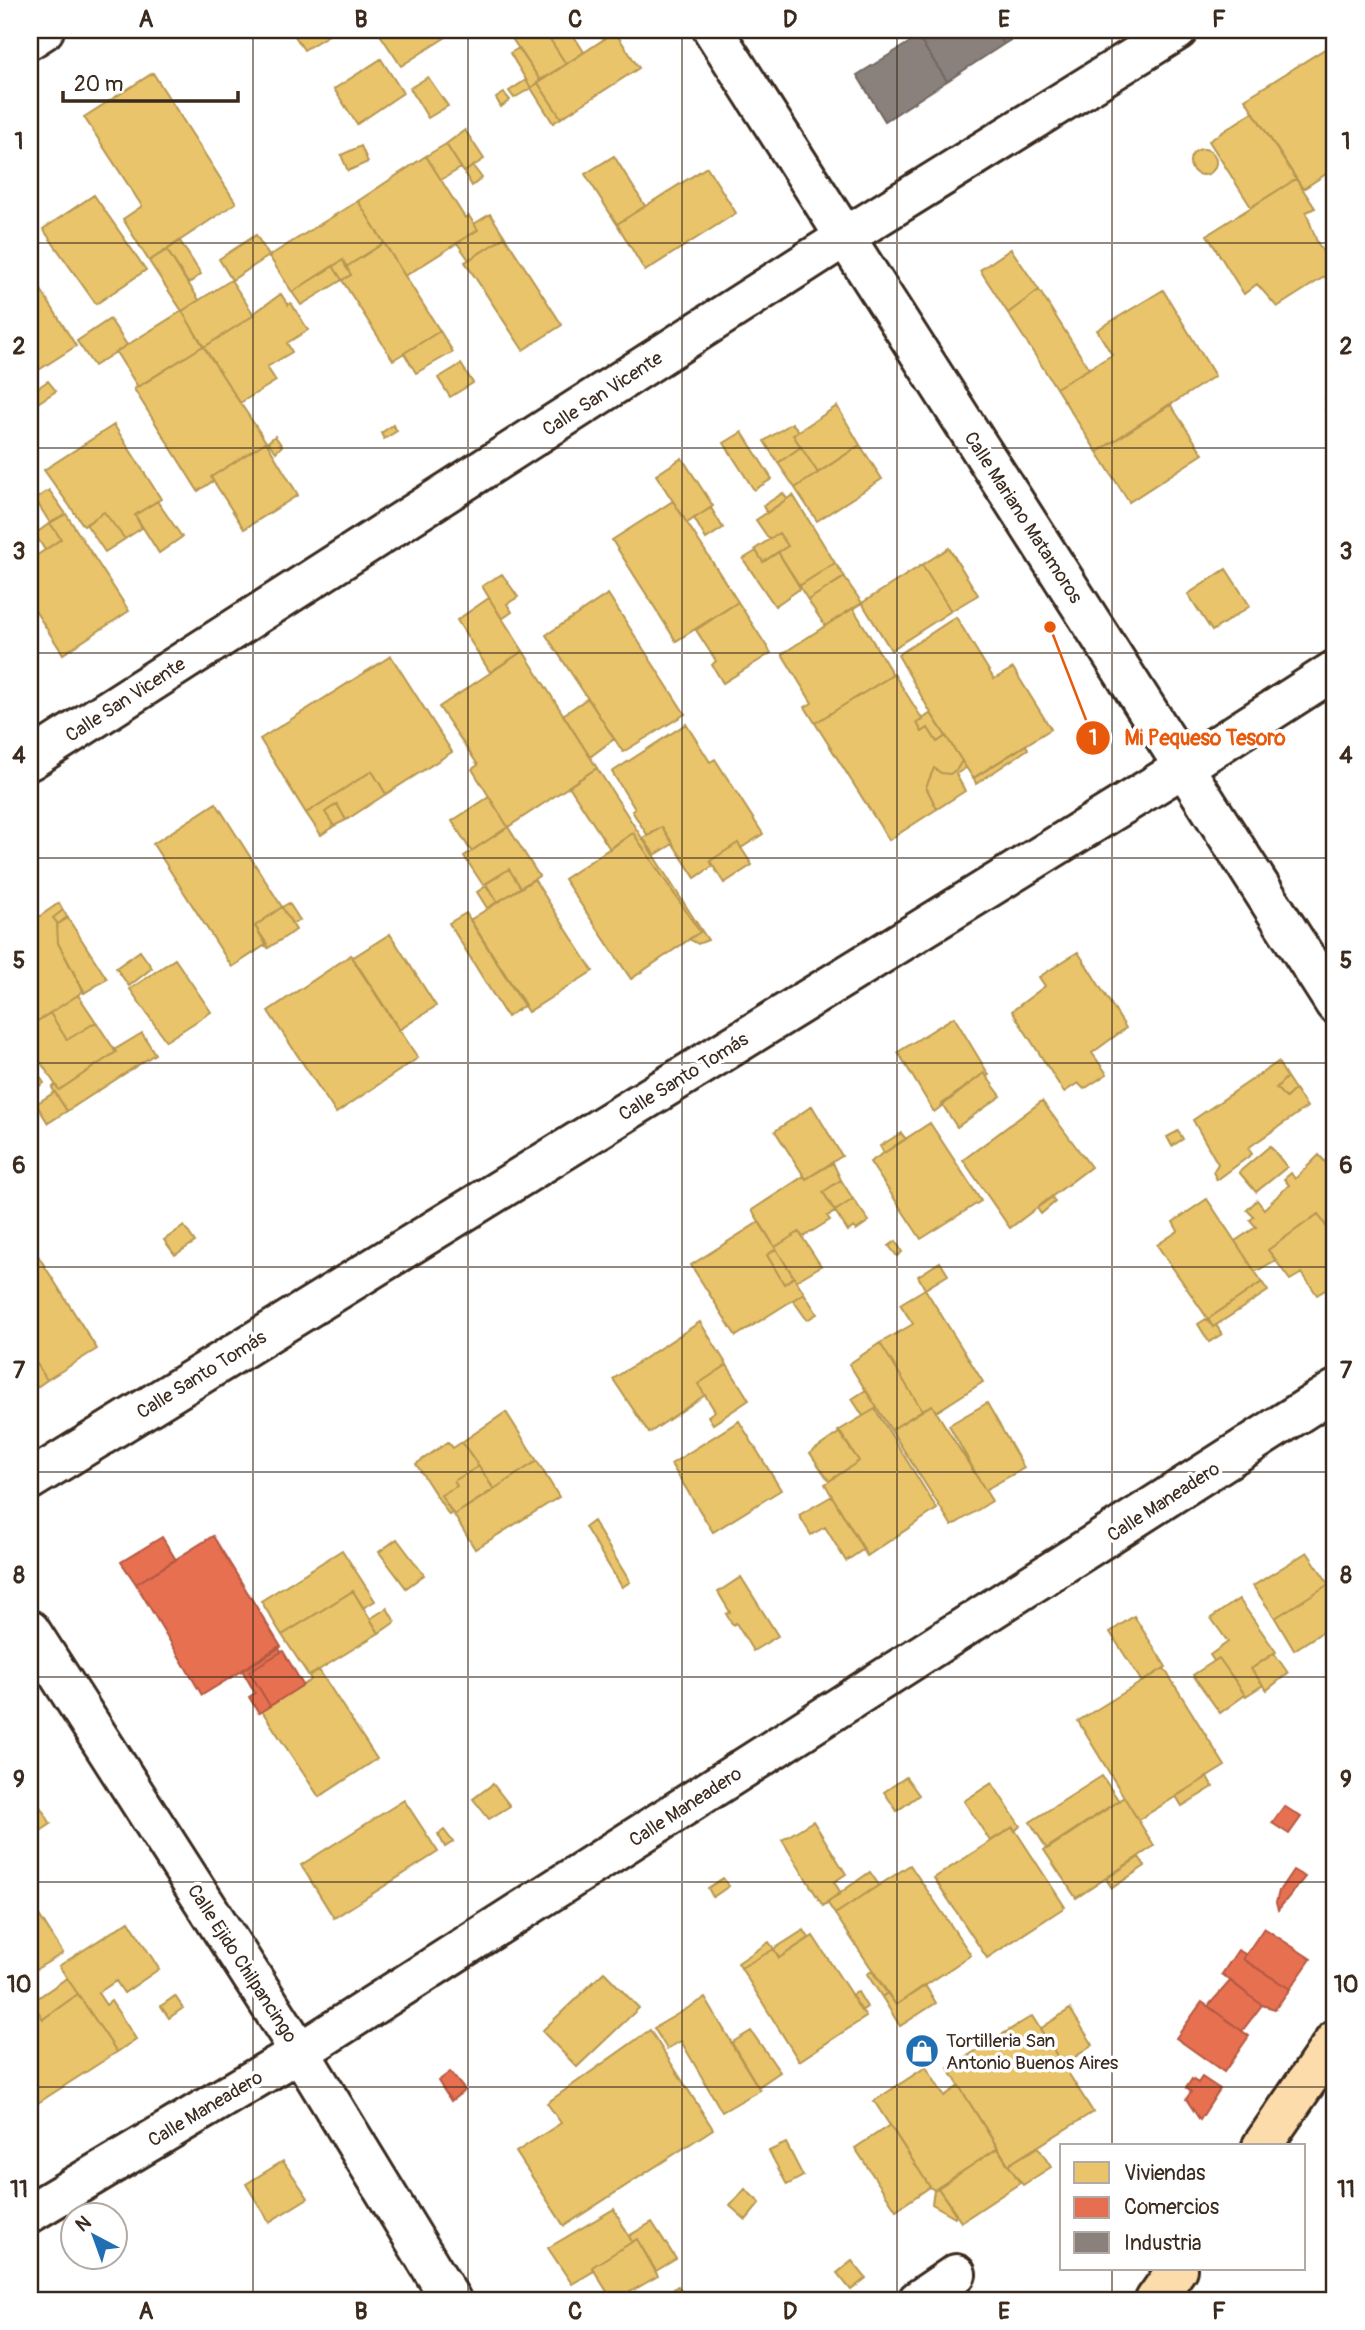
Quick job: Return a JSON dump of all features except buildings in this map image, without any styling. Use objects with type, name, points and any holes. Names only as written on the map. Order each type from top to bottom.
[{"type":"main road","points":[[1263,2144],[1335,2040]]},
{"type":"main road","points":[[1155,2300],[1176,2270]]},
{"type":"street","points":[[30,39],[44,30]]},
{"type":"street","name":"Calle Mariano Matamoros","points":[[713,30],[1335,1004]]},
{"type":"street","name":"Calle San Vicente","points":[[30,760],[845,237],[1178,30]]},
{"type":"street","name":"Calle Santo Tomás","points":[[30,1480],[1184,767],[1335,670]]},
{"type":"street","name":"Calle Maneadero","points":[[30,2213],[300,2052],[1335,1390]]},
{"type":"street","name":"Calle Ejido Chilpancingo","points":[[30,1630],[300,2052],[450,2300]]},
{"type":"street","points":[[918,2300],[956,2274]]},
{"type":"place","name":"Mi Pequeso Tesoro","points":[[1050,627]]},
{"type":"place","name":"Tortilleria San Antonio Buenos Aires","points":[[922,2051]]}]
